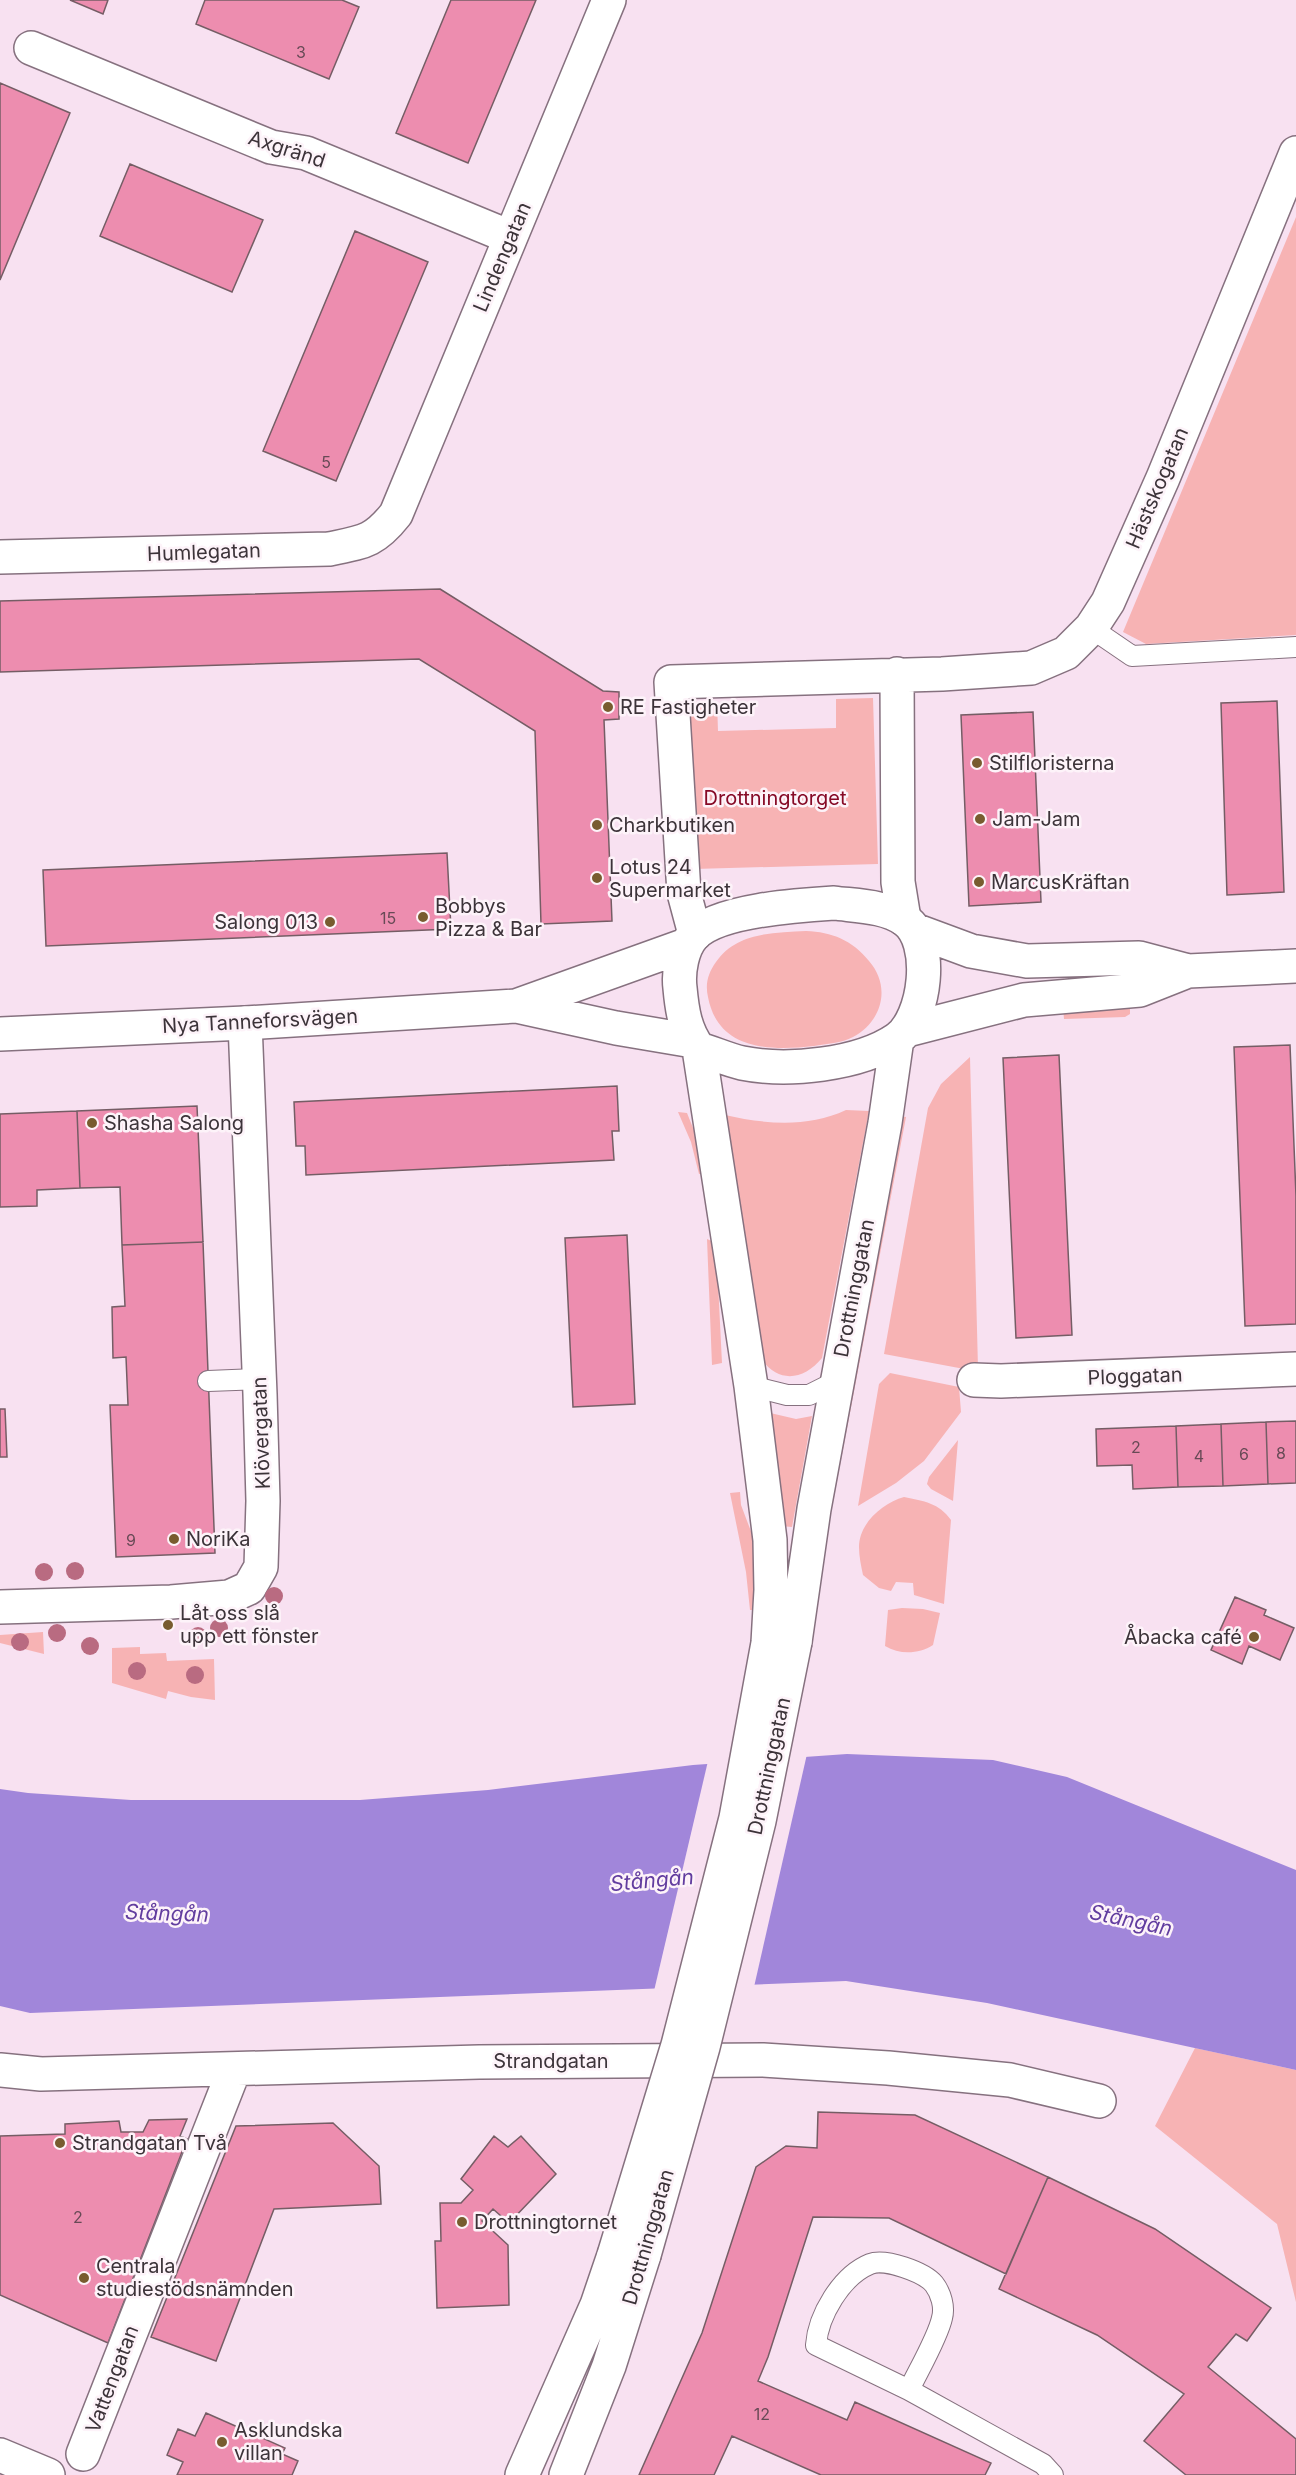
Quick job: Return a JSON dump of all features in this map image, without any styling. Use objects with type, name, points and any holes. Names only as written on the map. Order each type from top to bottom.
[{"type":"street","name":"Lindengatan","points":[[396,514],[609,0]]},
{"type":"street","name":"Axgränd","points":[[31,48],[271,147],[306,153],[510,237]]},
{"type":"street","name":"Hästskogatan","points":[[897,674],[942,674],[1031,668],[1066,653],[1091,628],[1107,602],[1163,478],[1296,153]]},
{"type":"street","name":"Humlegatan","points":[[0,557],[329,549],[359,543],[381,533],[396,514]]},
{"type":"street","points":[[902,1035],[922,994],[924,966],[898,882],[897,674],[671,682],[684,893],[691,939],[679,978],[681,1005],[696,1045],[741,1063],[777,1067],[838,1062],[867,1053],[902,1035],[1023,1000],[1140,990],[1188,970]]},
{"type":"street","points":[[691,939],[724,919],[770,908],[834,903],[883,910],[960,948],[1001,958],[1027,961],[1139,958],[1188,970],[1296,966]]},
{"type":"street","name":"Nya Tanneforsvägen","points":[[516,1006],[691,939]]},
{"type":"street","name":"Nya Tanneforsvägen","points":[[2,1034],[245,1023],[516,1006],[696,1045]]},
{"type":"street","name":"Klövergatan","points":[[0,1607],[171,1602],[229,1597],[249,1588],[261,1567],[263,1501],[245,1023]]},
{"type":"street","name":"Drottninggatan","points":[[566,2475],[609,2366],[629,2255],[706,2036],[759,1821],[781,1642],[814,1509],[902,1035]]},
{"type":"street","name":"Drottninggatan","points":[[696,1045],[751,1386],[770,1540],[771,1590],[781,1642]]},
{"type":"street","name":"Ploggatan","points":[[974,1380],[1012,1381],[1296,1369]]},
{"type":"street","name":"Strandgatan","points":[[0,2070],[41,2074],[479,2062],[763,2060],[888,2068],[1010,2080],[1099,2101]]},
{"type":"street","name":"Vattengatan","points":[[82,2454],[234,2070]]},
{"type":"street","name":"Drottninggatan","points":[[522,2475],[597,2305],[629,2255]]},
{"type":"street","points":[[0,2455],[48,2475]]},
{"type":"lane","points":[[1091,628],[1132,656],[1296,647]]},
{"type":"lane","points":[[208,1381],[259,1379]]},
{"type":"lane","points":[[751,1386],[786,1395],[809,1395],[837,1381]]},
{"type":"lane","points":[[909,2390],[943,2318],[943,2299],[933,2282],[910,2270],[891,2263],[871,2264],[850,2277],[829,2306],[817,2331],[816,2345],[909,2390],[1043,2464],[1053,2475]]},
{"type":"green space","points":[[1296,217],[1296,635],[1146,644],[1123,632]]},
{"type":"green space","name":"Drottningtorget","points":[[873,698],[878,864],[694,869],[689,703],[717,702],[718,731],[836,728],[836,699]]},
{"type":"green space","points":[[806,931],[841,938],[869,961],[876,971],[882,992],[877,1013],[871,1022],[849,1039],[797,1048],[763,1047],[748,1043],[722,1028],[714,1015],[707,988],[711,970],[716,962],[734,945],[756,936]]},
{"type":"green space","points":[[1130,1002],[1130,1014],[1125,1017],[1064,1019],[1063,1007]]},
{"type":"green space","points":[[970,1057],[978,1368],[959,1368],[884,1354],[928,1108],[941,1084]]},
{"type":"green space","points":[[846,1110],[869,1111],[822,1358],[800,1375],[783,1375],[768,1367],[761,1359],[725,1115],[755,1121],[786,1123],[817,1120]]},
{"type":"green space","points":[[678,1112],[687,1113],[699,1143],[702,1174],[699,1174],[691,1142]]},
{"type":"green space","points":[[899,1116],[906,1117],[823,1555],[818,1554]]},
{"type":"green space","points":[[707,1239],[716,1243],[722,1363],[712,1365]]},
{"type":"green space","points":[[890,1373],[959,1387],[961,1412],[924,1461],[896,1483],[858,1506],[879,1384]]},
{"type":"green space","points":[[766,1412],[796,1419],[812,1416],[792,1527],[781,1526]]},
{"type":"green space","points":[[958,1440],[953,1501],[931,1489],[927,1484],[929,1477]]},
{"type":"green space","points":[[740,1492],[741,1505],[755,1542],[756,1610],[750,1610],[746,1572],[730,1493]]},
{"type":"green space","points":[[904,1497],[936,1506],[951,1520],[944,1604],[914,1595],[913,1583],[896,1582],[891,1591],[879,1588],[863,1575],[859,1547],[863,1530],[881,1509]]},
{"type":"green space","points":[[902,1608],[940,1613],[933,1645],[909,1652],[897,1651],[885,1646],[888,1610]]},
{"type":"green space","points":[[43,1632],[44,1654],[0,1643],[0,1635]]},
{"type":"green space","points":[[140,1647],[140,1654],[166,1653],[167,1661],[214,1659],[215,1700],[168,1691],[166,1699],[112,1683],[112,1648]]},
{"type":"green space","points":[[1195,2048],[1296,2070],[1296,2302],[1277,2224],[1155,2126]]},
{"type":"water","name":"Stångån","points":[[847,1754],[993,1760],[1067,1777],[1296,1870],[1296,2070],[987,2003],[846,1981],[30,2013],[0,2006],[0,1789],[131,1800],[360,1800],[488,1790],[693,1765]]},
{"type":"pier","points":[[807,1754],[754,1987],[654,1991],[708,1761]]},
{"type":"building","points":[[70,0],[108,0],[103,14]]},
{"type":"building","points":[[205,0],[342,0],[359,7],[329,79],[196,24]]},
{"type":"building","points":[[451,0],[536,0],[468,163],[396,133]]},
{"type":"building","points":[[0,83],[70,113],[0,280]]},
{"type":"building","points":[[130,164],[263,220],[232,292],[100,236]]},
{"type":"building","points":[[355,231],[428,262],[336,481],[263,451]]},
{"type":"building","points":[[440,589],[603,691],[619,692],[619,719],[604,720],[612,921],[541,924],[535,731],[419,659],[0,672],[0,601]]},
{"type":"building","points":[[1277,701],[1284,892],[1227,895],[1221,703]]},
{"type":"building","points":[[1033,712],[1041,902],[969,906],[961,715]]},
{"type":"building","points":[[447,853],[451,929],[46,946],[43,870]]},
{"type":"building","points":[[1290,1045],[1296,1196],[1296,1324],[1245,1326],[1234,1047]]},
{"type":"building","points":[[1059,1055],[1072,1335],[1016,1338],[1003,1058]]},
{"type":"building","points":[[617,1086],[619,1131],[612,1131],[614,1160],[306,1175],[305,1146],[296,1146],[294,1102]]},
{"type":"building","points":[[197,1106],[203,1242],[122,1245],[120,1187],[80,1188],[77,1111]]},
{"type":"building","points":[[77,1111],[80,1188],[37,1190],[37,1206],[0,1207],[0,1114]]},
{"type":"building","points":[[627,1235],[635,1404],[573,1407],[565,1238]]},
{"type":"building","points":[[203,1242],[215,1553],[116,1557],[110,1405],[128,1405],[126,1357],[113,1358],[112,1307],[125,1306],[122,1245]]},
{"type":"building","points":[[0,1409],[5,1409],[7,1457],[0,1457]]},
{"type":"building","points":[[1296,1421],[1296,1483],[1268,1484],[1266,1422]]},
{"type":"building","points":[[1266,1422],[1268,1484],[1223,1486],[1221,1424]]},
{"type":"building","points":[[1221,1424],[1223,1486],[1178,1487],[1176,1426]]},
{"type":"building","points":[[1176,1426],[1178,1487],[1133,1489],[1132,1465],[1097,1466],[1096,1429]]},
{"type":"building","name":"Åbacka café","points":[[1235,1597],[1266,1610],[1264,1615],[1294,1628],[1280,1660],[1249,1646],[1242,1664],[1211,1650]]},
{"type":"building","points":[[818,2112],[915,2115],[1048,2177],[1006,2274],[889,2218],[813,2217],[768,2357],[758,2381],[847,2420],[855,2402],[991,2463],[985,2475],[821,2475],[732,2436],[714,2475],[639,2475],[702,2333],[756,2167],[786,2146],[817,2148]]},
{"type":"building","points":[[187,2119],[180,2136],[187,2139],[108,2343],[0,2295],[0,2136],[65,2134],[65,2124],[119,2121],[121,2132],[143,2132],[149,2120]]},
{"type":"building","points":[[333,2123],[379,2166],[381,2204],[274,2209],[216,2361],[151,2337],[236,2126]]},
{"type":"building","name":"Drottningtornet","points":[[494,2136],[508,2147],[521,2136],[556,2174],[509,2223],[493,2209],[482,2221],[508,2245],[509,2305],[437,2308],[435,2241],[441,2241],[440,2203],[461,2203],[473,2190],[461,2179]]},
{"type":"building","points":[[1048,2177],[1155,2229],[1271,2308],[1247,2341],[1236,2334],[1208,2367],[1296,2439],[1296,2475],[1186,2475],[1144,2441],[1184,2394],[1097,2335],[999,2289]]},
{"type":"building","name":"Asklundska villan","points":[[206,2413],[285,2448],[282,2454],[298,2461],[292,2475],[177,2475],[183,2462],[167,2455],[178,2429],[195,2436]]},
{"type":"place","name":"RE Fastigheter","points":[[608,707]]},
{"type":"place","name":"Stilfloristerna","points":[[977,763]]},
{"type":"place","name":"Jam-Jam","points":[[980,819]]},
{"type":"place","name":"Charkbutiken","points":[[597,825]]},
{"type":"place","name":"Lotus 24 Supermarket","points":[[597,878]]},
{"type":"place","name":"MarcusKräftan","points":[[979,882]]},
{"type":"place","name":"Bobbys Pizza & Bar","points":[[423,917]]},
{"type":"place","name":"Salong 013","points":[[330,922]]},
{"type":"place","name":"Shasha Salong","points":[[92,1123]]},
{"type":"place","name":"NoriKa","points":[[174,1539]]},
{"type":"place","name":"Låt oss slå upp ett fönster","points":[[168,1625]]},
{"type":"place","name":"Åbacka café","points":[[1254,1637]]},
{"type":"place","name":"Strandgatan Två","points":[[60,2143]]},
{"type":"place","name":"Drottningtornet","points":[[462,2222]]},
{"type":"place","name":"Centrala studiestödsnämnden","points":[[84,2278]]},
{"type":"place","name":"Asklundska villan","points":[[222,2442]]}]
